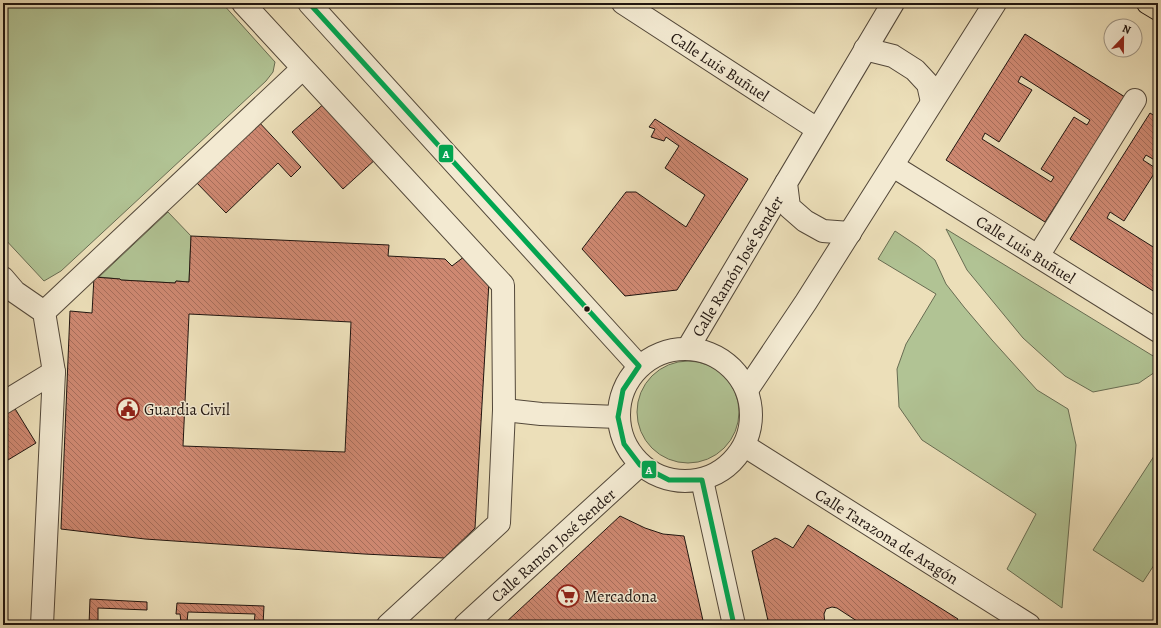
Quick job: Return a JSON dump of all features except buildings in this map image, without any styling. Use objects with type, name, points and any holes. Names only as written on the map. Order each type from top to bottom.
[{"type":"main road","points":[[1148,3],[1158,9]]},
{"type":"street","points":[[243,3],[302,69],[503,286],[504,410],[499,523],[388,625]]},
{"type":"street","points":[[309,3],[639,366]]},
{"type":"street","name":"Calle Luis Buñuel","points":[[623,3],[817,129]]},
{"type":"street","points":[[817,129],[893,3]]},
{"type":"street","points":[[747,390],[806,302],[995,3]]},
{"type":"street","points":[[865,50],[893,56],[915,70],[928,84],[932,102]]},
{"type":"street","points":[[44,312],[302,69]]},
{"type":"street","points":[[1038,256],[1135,100]]},
{"type":"street","name":"Calle Ramón José Sender","points":[[688,348],[817,129]]},
{"type":"street","name":"Calle Luis Buñuel","points":[[893,166],[1158,331]]},
{"type":"street","points":[[786,183],[789,207],[805,221],[823,231],[850,233]]},
{"type":"street","points":[[3,278],[15,292],[44,312],[54,372],[42,625]]},
{"type":"street","points":[[688,348],[712,354],[733,369],[747,390],[752,418],[745,446],[727,468],[702,480],[669,480],[640,466],[624,444],[618,417],[623,390],[639,366],[662,352],[688,348]]},
{"type":"street","points":[[3,403],[54,372]]},
{"type":"street","points":[[504,410],[541,414],[618,417]]},
{"type":"street","name":"Calle Tarazona de Aragón","points":[[745,446],[1029,625]]},
{"type":"street","name":"Calle Ramón José Sender","points":[[465,625],[640,466]]},
{"type":"street","points":[[702,480],[734,625]]},
{"type":"green space","points":[[3,3],[222,3],[275,62],[273,72],[266,81],[61,271],[44,281],[3,237]]},
{"type":"green space","points":[[168,212],[191,236],[189,282],[176,281],[175,283],[121,280],[99,277]]},
{"type":"green space","points":[[946,229],[1158,359],[1158,370],[1139,383],[1093,392],[1065,376],[1023,338],[967,270]]},
{"type":"green space","points":[[895,231],[935,260],[946,284],[964,307],[1037,390],[1068,409],[1076,445],[1062,608],[1007,569],[1036,514],[922,440],[899,407],[897,369],[906,344],[936,294],[878,259]]},
{"type":"green space","points":[[688,361],[707,365],[724,376],[735,393],[739,412],[735,431],[724,448],[707,459],[688,463],[669,459],[652,448],[641,431],[637,412],[641,393],[652,376],[669,365]]},
{"type":"green space","points":[[1158,450],[1158,559],[1143,582],[1093,550]]},
{"type":"transit line","name":"A","points":[[309,3],[639,366],[623,390],[618,417],[624,444],[640,465],[669,480],[702,480],[734,625]]},
{"type":"place","name":"Guardia Civil","points":[[128,409]]},
{"type":"place","name":"Mercadona","points":[[568,596]]}]
